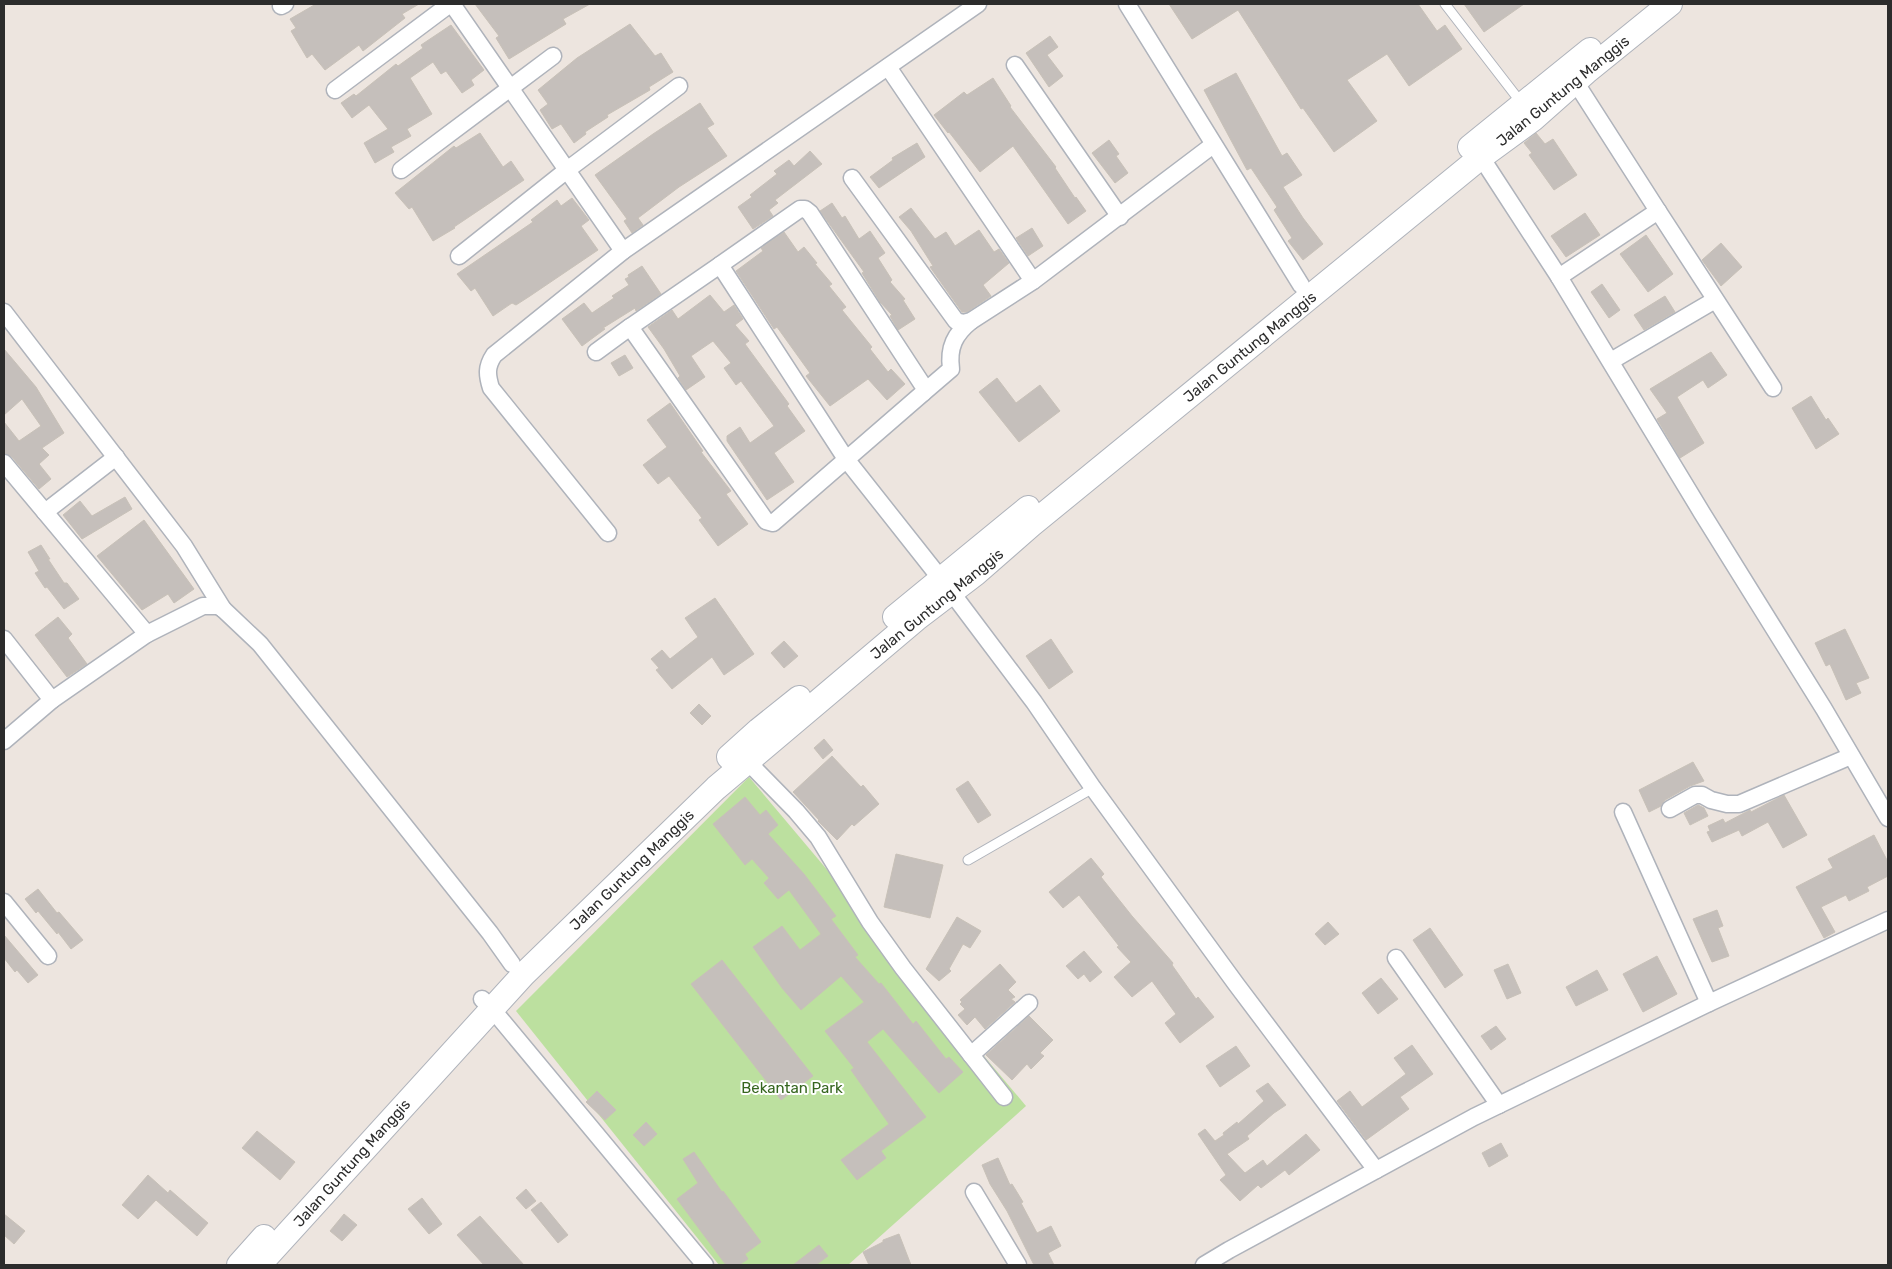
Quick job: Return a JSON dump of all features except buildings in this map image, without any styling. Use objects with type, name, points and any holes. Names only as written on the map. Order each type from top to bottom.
[{"type":"street","points":[[335,90],[451,4],[623,251]]},
{"type":"street","points":[[608,533],[491,388],[487,375],[488,364],[494,355],[623,251],[978,4]]},
{"type":"street","points":[[1127,4],[1301,285]]},
{"type":"street","name":"Jalan Guntung Manggis","points":[[239,1265],[491,1004],[523,975],[759,730],[946,586],[1031,525],[1379,232],[1523,105],[1646,4]]},
{"type":"street","name":"Jalan Guntung Manggis","points":[[259,1265],[491,1004],[512,964],[687,806],[747,761],[916,619],[946,586],[1301,285],[1379,232],[1534,119],[1670,4]]},
{"type":"street","points":[[401,170],[553,56]]},
{"type":"street","points":[[1015,64],[1120,217]]},
{"type":"street","points":[[888,66],[1033,281]]},
{"type":"street","points":[[1576,83],[1773,388]]},
{"type":"street","points":[[459,256],[567,170],[678,86]]},
{"type":"street","points":[[630,326],[767,522],[774,522],[951,369],[951,345],[960,330],[1033,281],[1213,145]]},
{"type":"street","points":[[1481,157],[1611,361],[1888,818]]},
{"type":"street","points":[[852,178],[956,322],[971,321]]},
{"type":"street","points":[[596,352],[630,326],[800,209],[805,209],[923,386],[923,393]]},
{"type":"street","points":[[1559,277],[1658,212]]},
{"type":"street","points":[[720,265],[846,459],[1034,702],[1093,788],[1236,984],[1376,1170]]},
{"type":"street","points":[[1611,361],[1715,300]]},
{"type":"street","points":[[4,312],[184,546],[223,608],[260,644],[512,964]]},
{"type":"street","points":[[45,512],[116,457]]},
{"type":"street","points":[[4,463],[147,634]]},
{"type":"street","points":[[4,740],[52,700],[147,634],[203,606],[223,608]]},
{"type":"street","points":[[4,639],[52,700]]},
{"type":"street","points":[[1670,809],[1695,795],[1702,795],[1711,800],[1727,804],[1739,804],[1851,756]]},
{"type":"street","points":[[747,761],[796,811],[818,837],[870,922],[903,968],[1004,1097]]},
{"type":"street","points":[[1623,812],[1709,1003]]},
{"type":"street","points":[[4,902],[48,956]]},
{"type":"street","points":[[1204,1265],[1376,1170],[1500,1105],[1709,1003],[1888,920]]},
{"type":"street","points":[[1396,958],[1500,1105]]},
{"type":"street","points":[[971,1055],[1029,1003]]},
{"type":"street","points":[[491,1004],[706,1265]]},
{"type":"street","points":[[974,1192],[1018,1265]]},
{"type":"lane","points":[[1445,4],[1523,105]]},
{"type":"lane","points":[[968,860],[1093,788]]},
{"type":"green space","name":"Bekantan Park","points":[[749,777],[1026,1106],[848,1265],[719,1265],[516,1011]]}]
